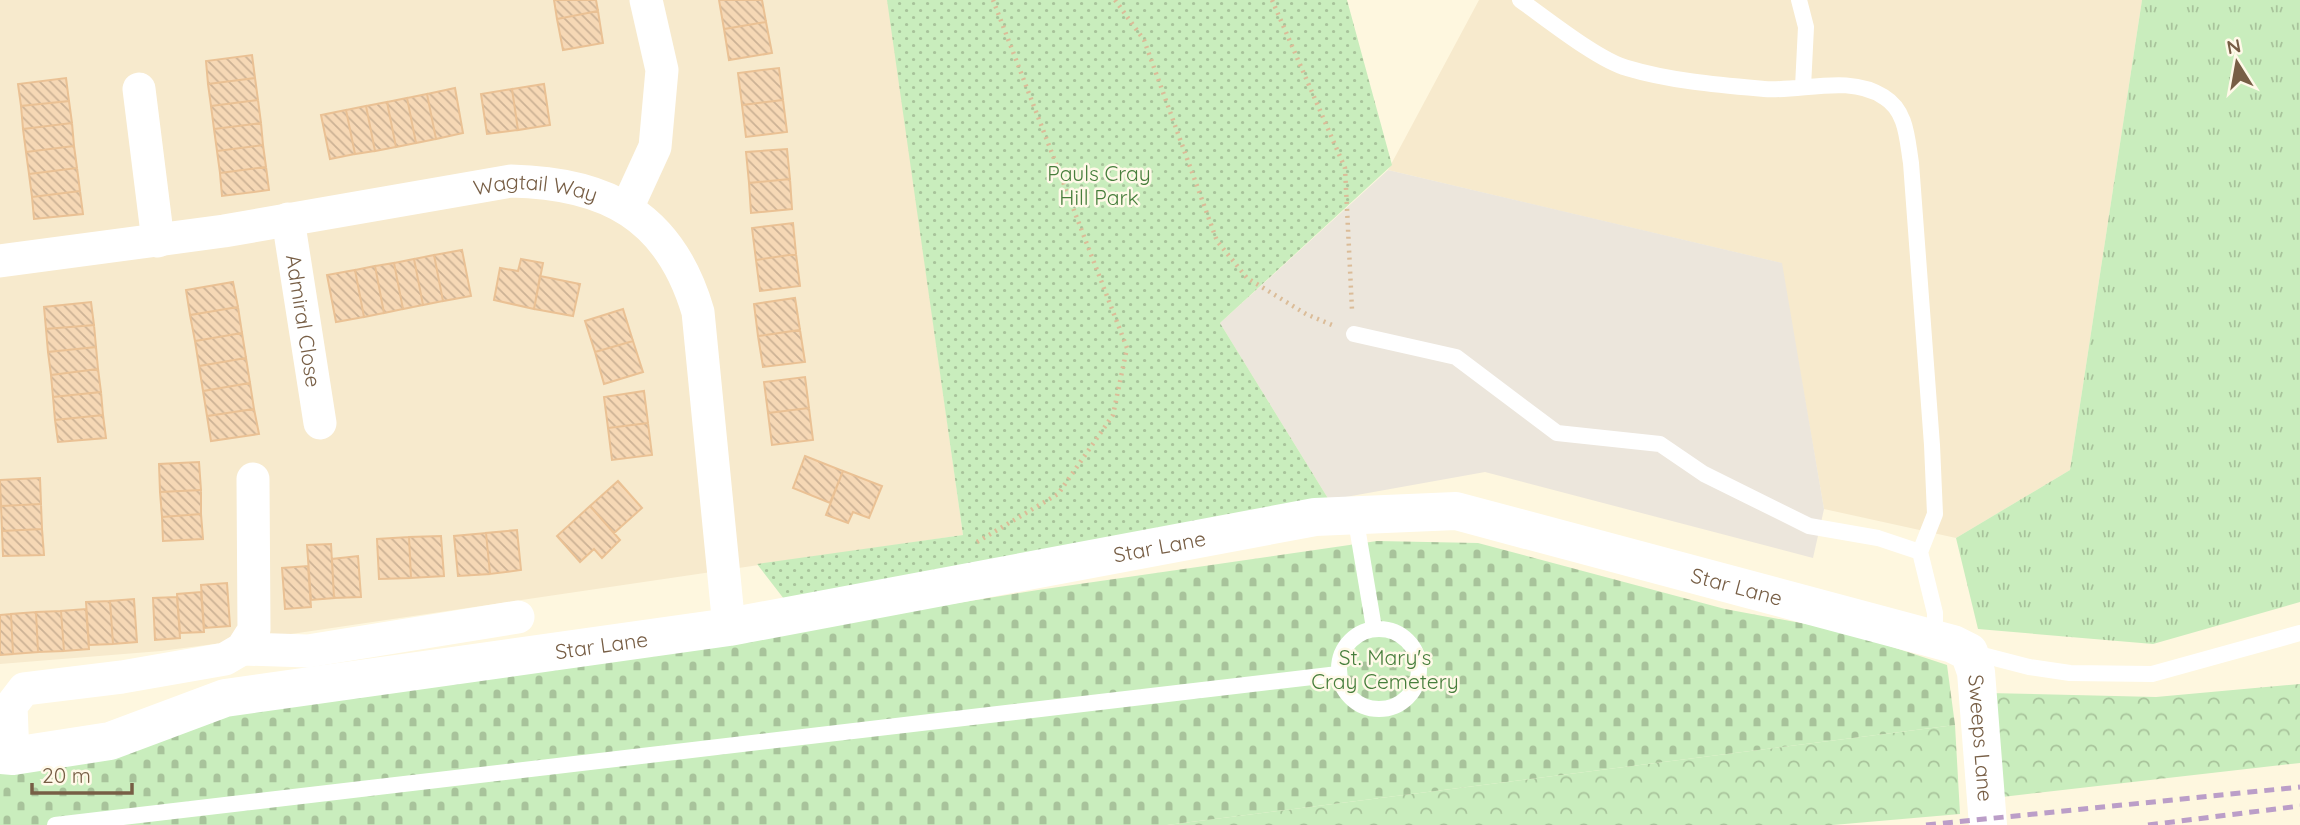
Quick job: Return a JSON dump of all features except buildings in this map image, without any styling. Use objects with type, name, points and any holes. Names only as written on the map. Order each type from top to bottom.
[{"type":"street","points":[[627,208],[656,147],[662,70],[646,0]]},
{"type":"street","points":[[139,89],[158,241]]},
{"type":"street","name":"Wagtail Way","points":[[0,261],[158,241],[511,181],[546,182],[593,192],[627,208],[650,227],[675,257],[692,291],[698,312],[729,627]]},
{"type":"street","name":"Admiral Close","points":[[288,219],[320,423]]},
{"type":"street","points":[[242,649],[254,630],[253,479]]},
{"type":"street","name":"Star Lane","points":[[518,617],[308,652],[242,649],[225,659],[122,677],[24,689],[11,706],[6,755],[110,741],[225,698],[729,627],[1315,517],[1456,511],[1952,646]]},
{"type":"street","name":"Sweeps Lane","points":[[1952,646],[1976,672],[1988,825]]},
{"type":"lane","points":[[1520,0],[1592,50],[1623,67],[1655,75],[1766,89],[1835,85],[1864,88],[1886,98],[1903,117],[1911,163],[1933,445],[1935,514],[1920,552],[1935,613],[1952,646]]},
{"type":"lane","points":[[1799,0],[1806,27],[1803,87]]},
{"type":"lane","points":[[1354,334],[1456,356],[1557,433],[1660,444],[1704,474],[1809,526],[1878,538],[1920,552]]},
{"type":"lane","points":[[1355,515],[1374,628]]},
{"type":"lane","points":[[1374,628],[1388,629],[1400,634],[1410,643],[1417,655],[1419,669],[1411,694],[1401,703],[1388,708],[1362,706],[1350,698],[1342,687],[1338,674],[1343,649],[1351,639],[1374,628]]},
{"type":"lane","name":"Star Lane","points":[[1952,646],[2029,667],[2070,673],[2152,674],[2300,633]]},
{"type":"lane","points":[[55,825],[1338,674]]},
{"type":"path","points":[[972,545],[1058,494],[1114,415],[1127,348],[993,0]]},
{"type":"path","points":[[1115,0],[1144,40],[1217,241],[1247,278],[1306,314],[1354,334],[1345,169],[1272,0]]},
{"type":"shaded area","points":[[0,0],[888,0],[963,535],[298,633],[161,651],[0,664]]},
{"type":"shaded area","points":[[1479,0],[2142,0],[2070,470],[1956,538],[1824,509],[1781,263],[1388,170]]},
{"type":"shaded area","points":[[1388,170],[1782,263],[1824,509],[1813,558],[1485,472],[1329,500],[1220,323]]},
{"type":"green space","name":"Pauls Cray Hill Park","points":[[887,0],[1347,0],[1392,165],[1220,323],[1329,500],[784,599],[757,564],[963,535]]},
{"type":"green space","points":[[2142,0],[2300,0],[2300,602],[2153,644],[1978,629],[1956,538],[2070,470]]},
{"type":"green space","name":"St. Mary's Cray Cemetery","points":[[1377,541],[1478,543],[1725,609],[1844,631],[1947,665],[1955,725],[1167,825],[0,825],[0,767],[226,708],[710,643],[1038,590]]},
{"type":"green space","points":[[2300,684],[2300,763],[2002,797],[1988,693],[2156,697]]},
{"type":"green space","points":[[1955,725],[1960,814],[1833,825],[1167,825]]},
{"type":"railway","points":[[1926,825],[2300,787]]},
{"type":"railway","points":[[2148,825],[2300,806]]}]
